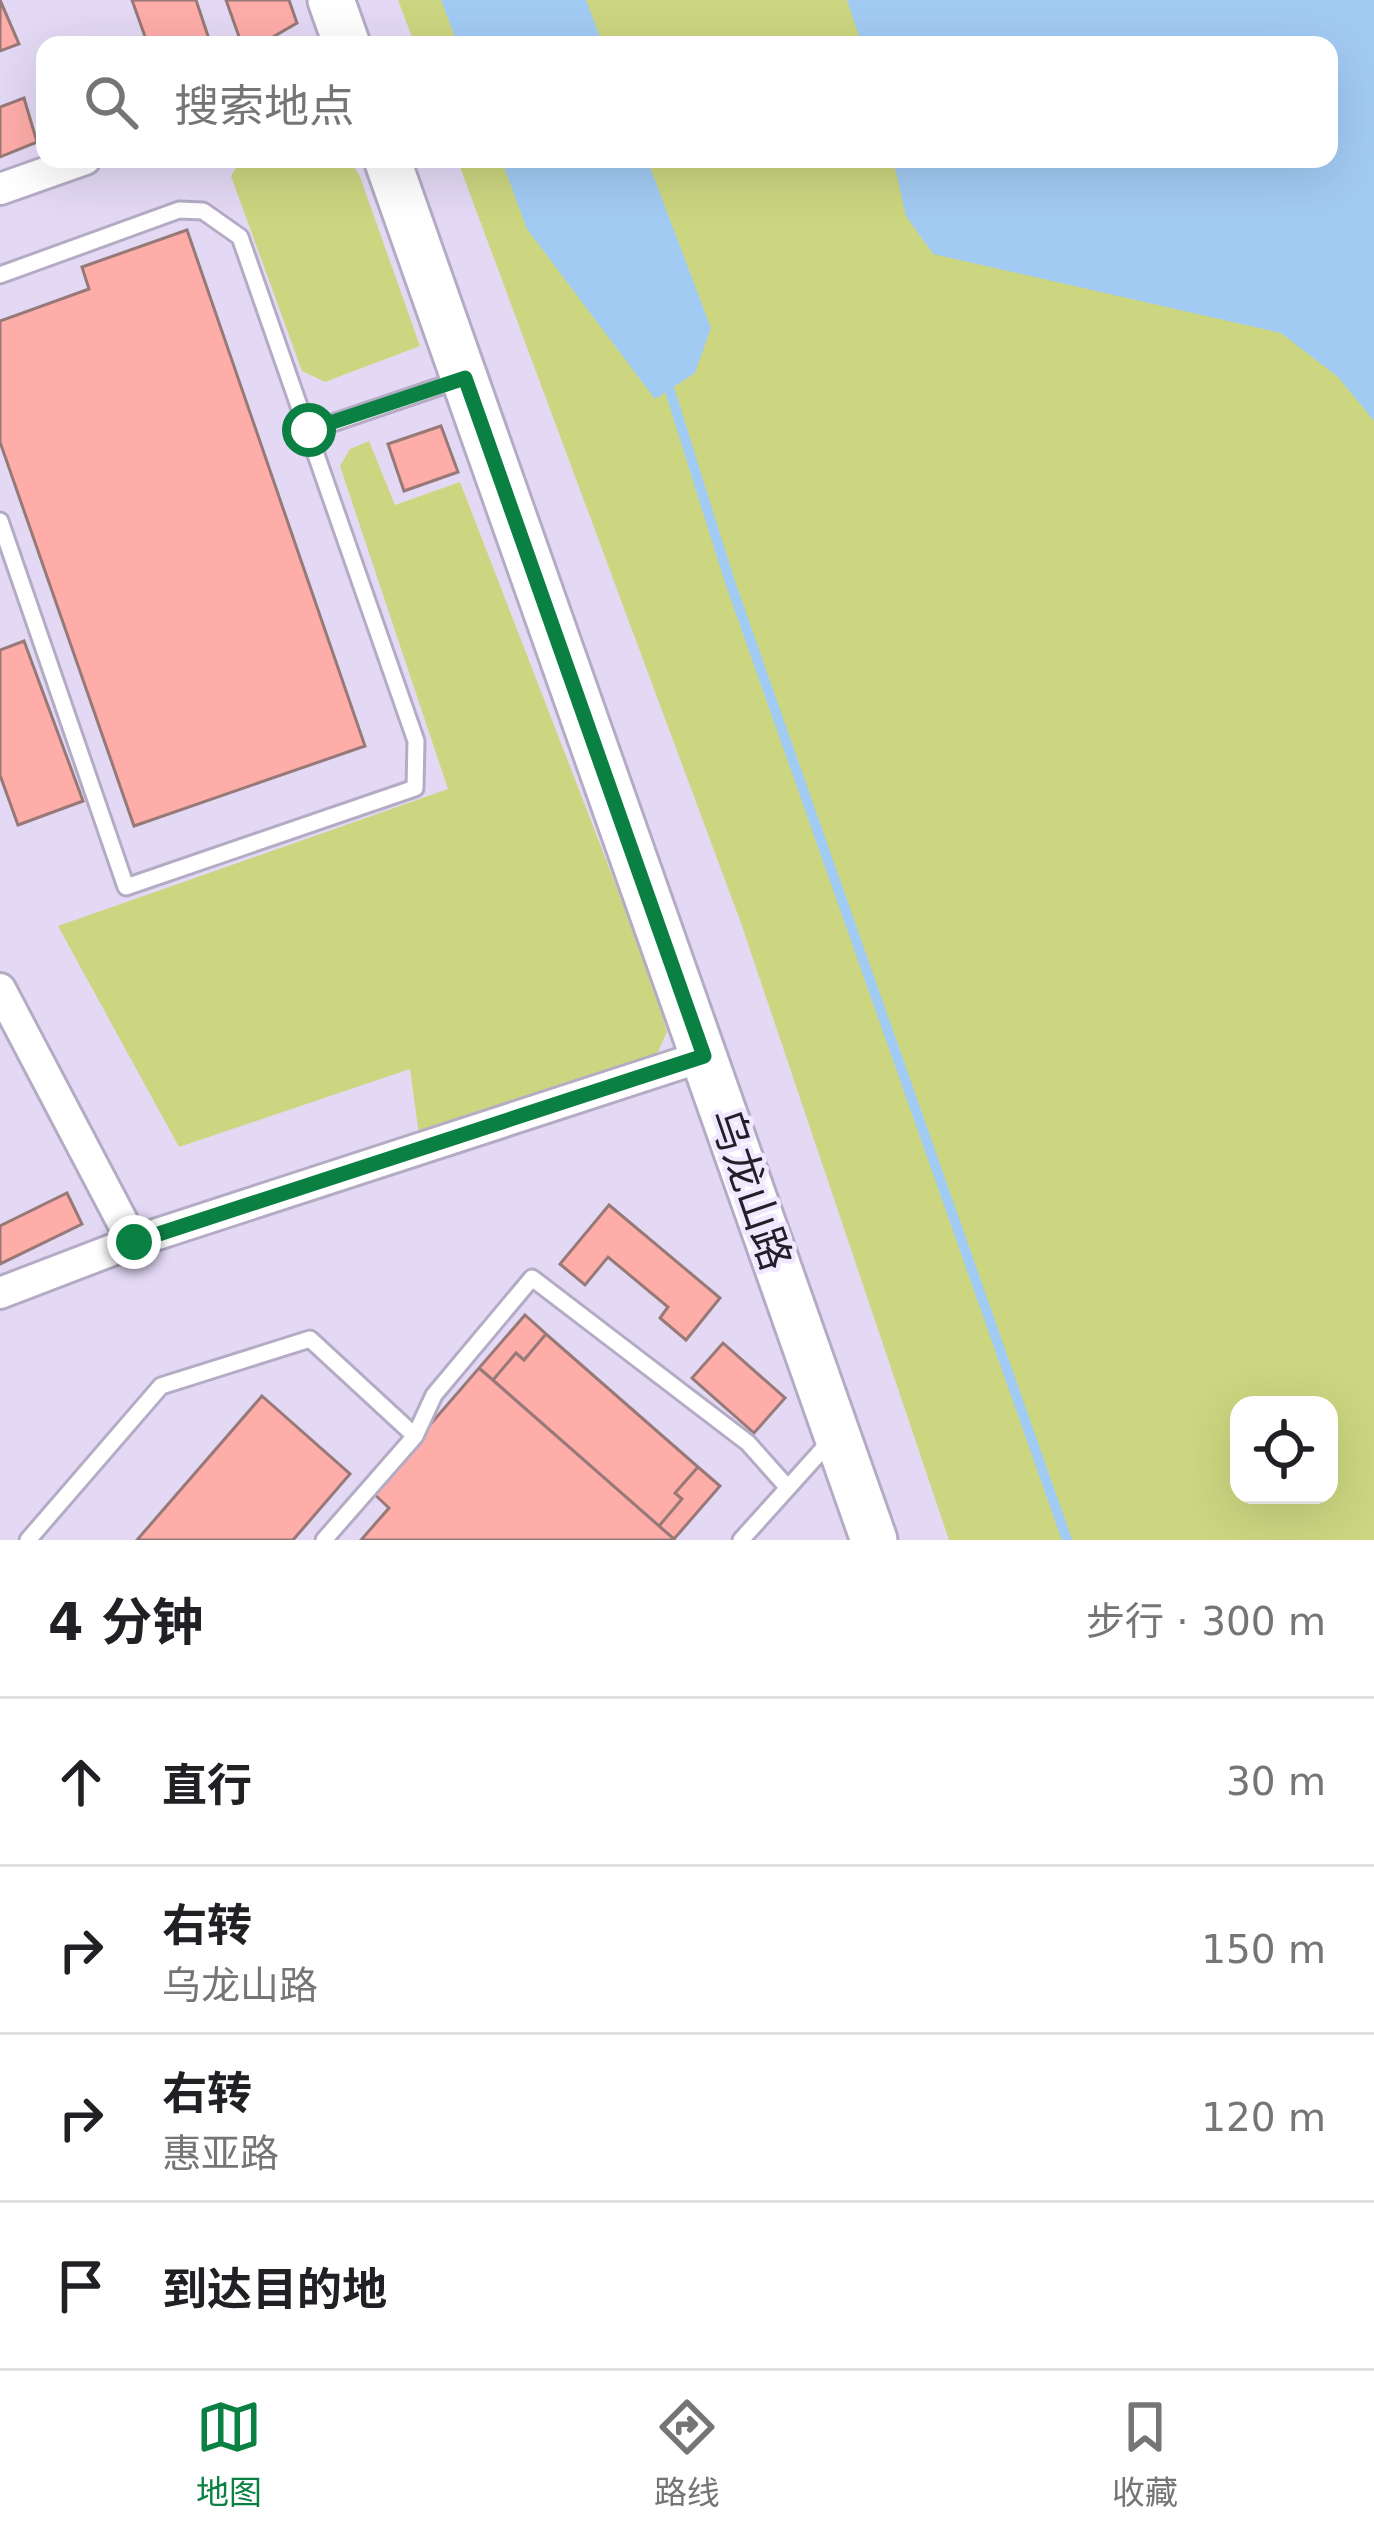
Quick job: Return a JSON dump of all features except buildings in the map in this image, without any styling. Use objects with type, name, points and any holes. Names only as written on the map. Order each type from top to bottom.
[{"type":"street","points":[[331,0],[344,36]]},
{"type":"street","points":[[0,189],[60,168]]},
{"type":"street","name":"乌龙山路","points":[[390,168],[874,1540]]},
{"type":"street","points":[[0,989],[134,1242]]},
{"type":"street","points":[[0,1293],[134,1242],[704,1056]]},
{"type":"lane","points":[[0,275],[179,210],[203,211],[223,220],[240,237],[416,741],[415,788],[127,887],[0,521]]},
{"type":"lane","points":[[309,430],[465,378]]},
{"type":"lane","points":[[324,1540],[415,1436],[434,1395],[532,1278],[748,1443],[788,1488]]},
{"type":"lane","points":[[28,1540],[160,1386],[310,1339],[415,1436]]},
{"type":"lane","points":[[741,1540],[837,1433]]},
{"type":"green space","points":[[398,0],[1374,0],[1374,1540],[949,1540],[741,923],[460,168],[1338,168],[1338,36],[412,36]]},
{"type":"green space","points":[[236,168],[355,168],[420,346],[325,382],[302,371],[231,176]]},
{"type":"green space","points":[[369,441],[395,505],[460,482],[646,963],[667,1032],[657,1054],[419,1135],[410,1069],[179,1147],[58,926],[448,789],[340,466],[350,449]]},
{"type":"water","points":[[441,0],[586,0],[600,36],[455,36]]},
{"type":"water","points":[[847,0],[1374,0],[1374,421],[1338,377],[1281,333],[933,254],[906,216],[895,168],[1338,168],[1338,36],[859,36]]},
{"type":"water","points":[[504,168],[650,168],[711,328],[695,373],[655,399],[527,229]]},
{"type":"waterway","points":[[670,391],[730,582],[1067,1540]]},
{"type":"route","points":[[134,1242],[704,1056],[465,378],[309,430]]}]
